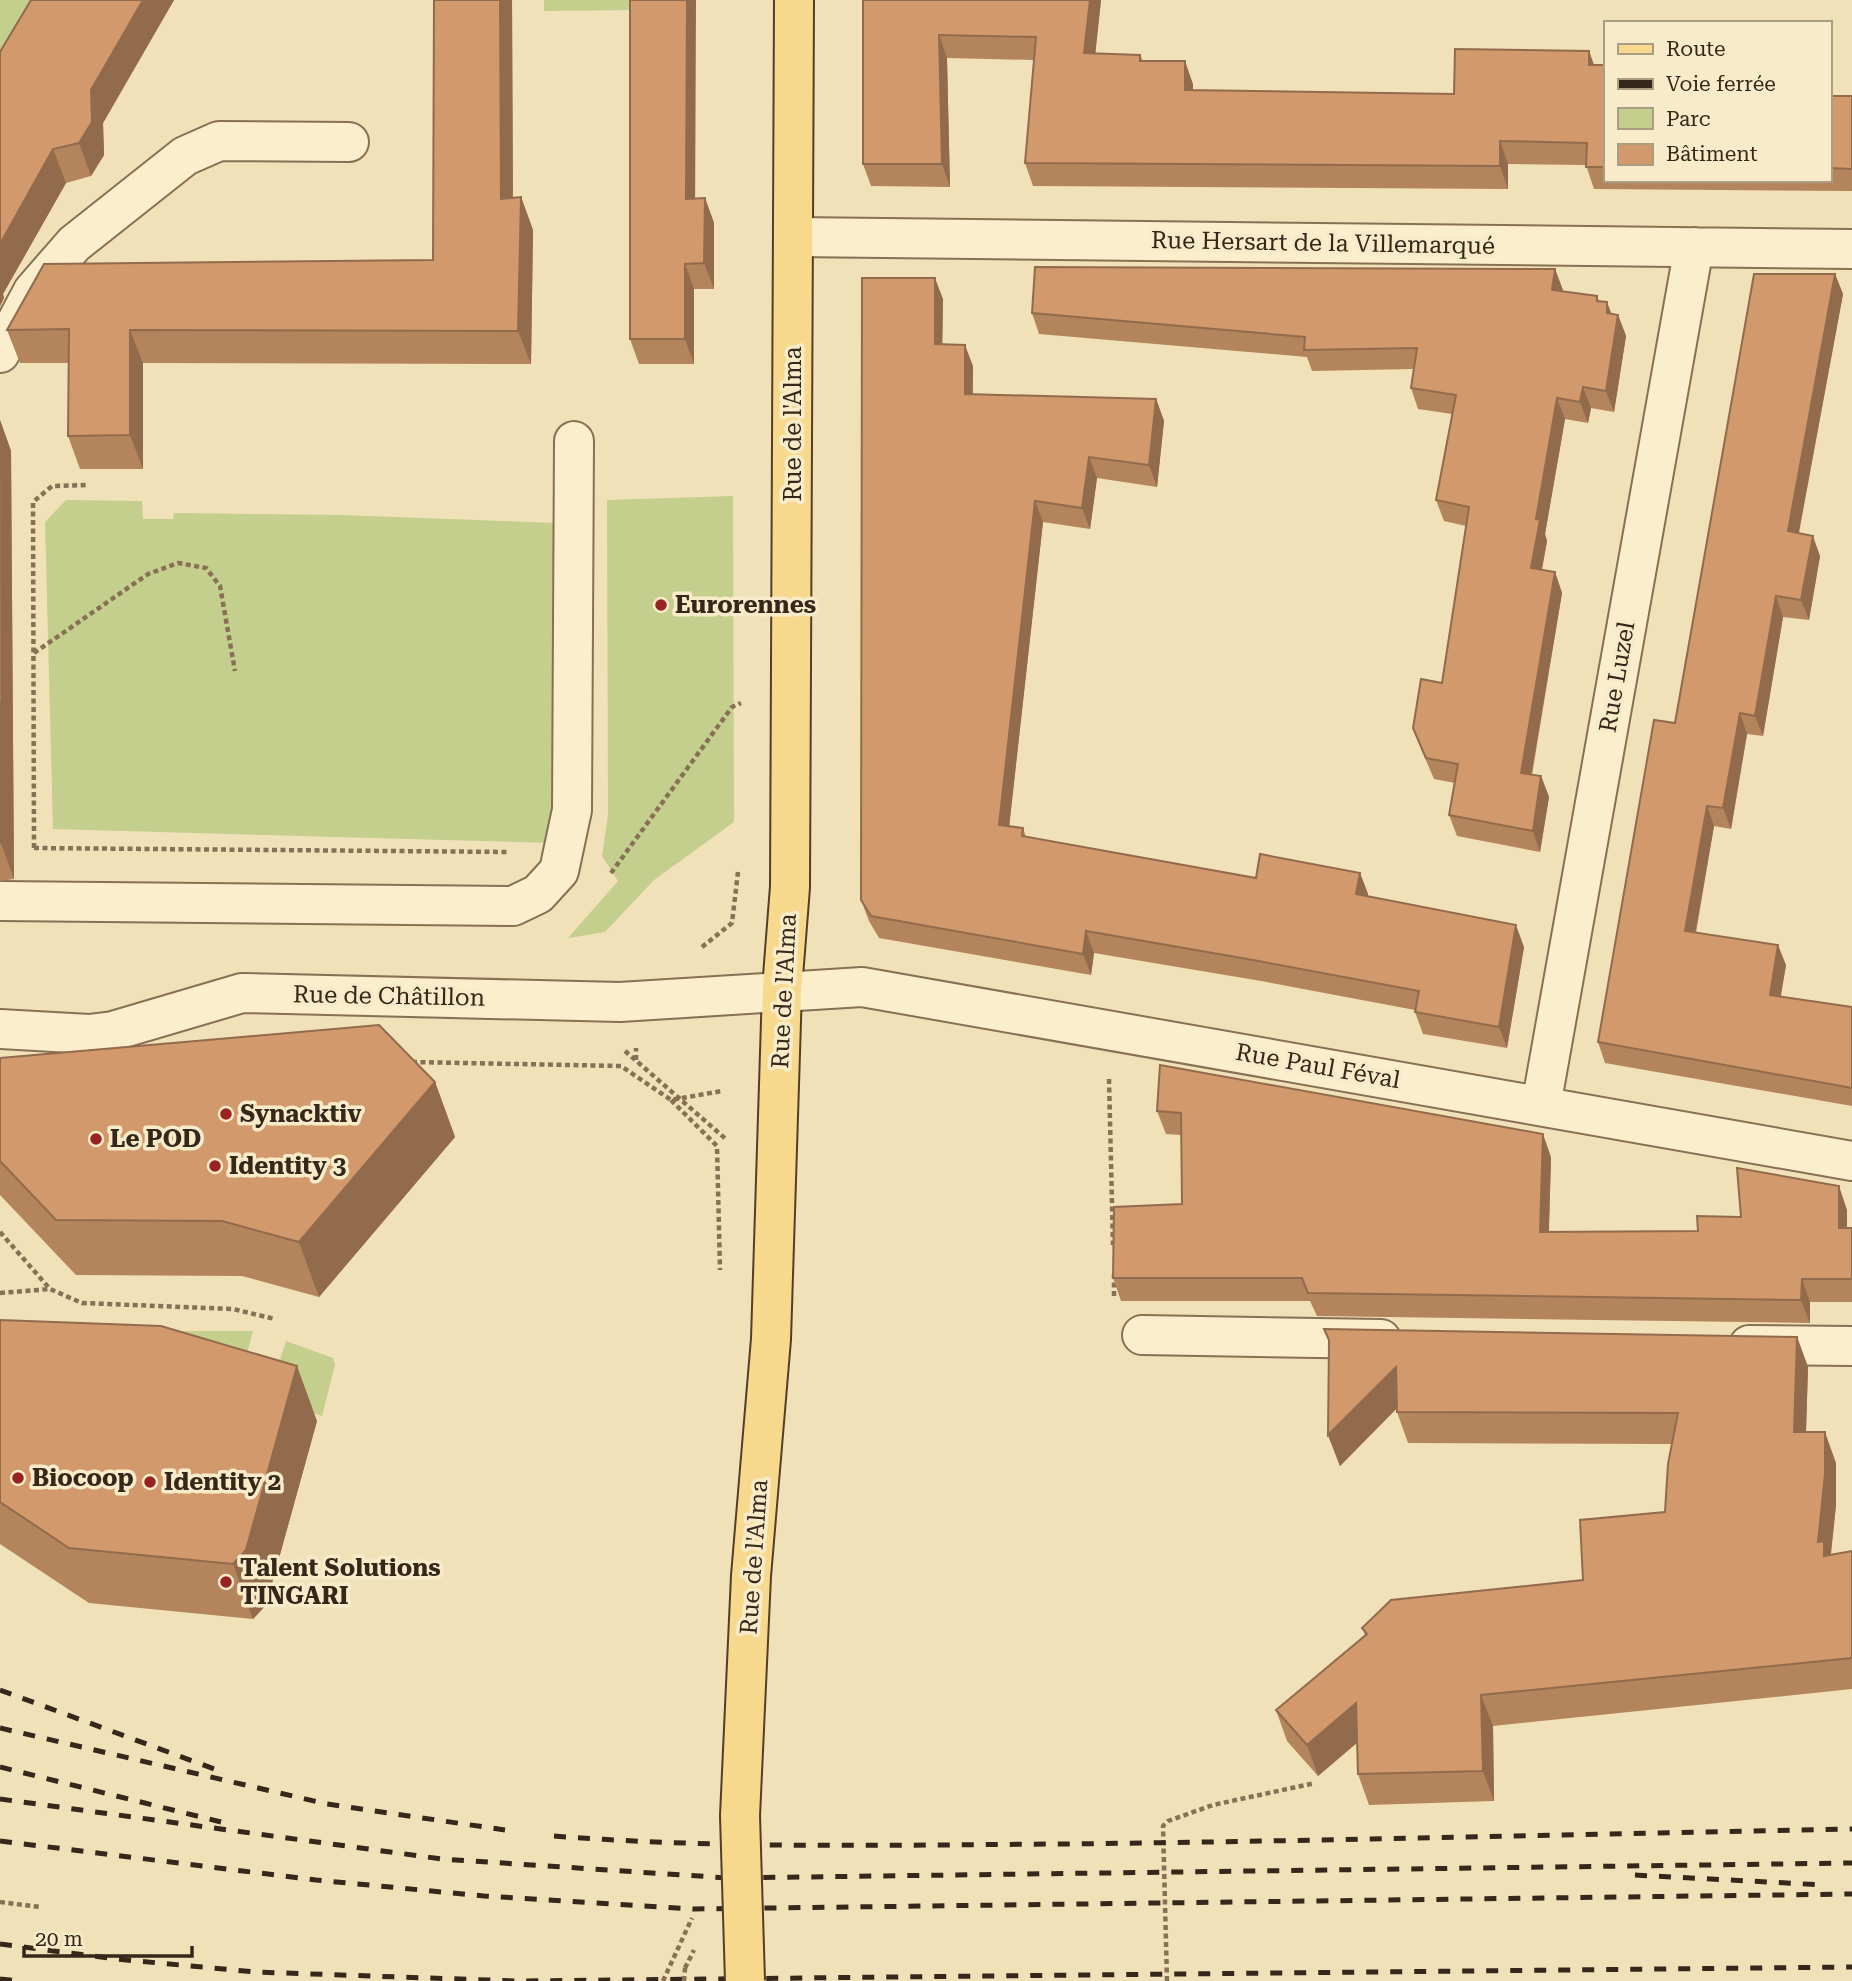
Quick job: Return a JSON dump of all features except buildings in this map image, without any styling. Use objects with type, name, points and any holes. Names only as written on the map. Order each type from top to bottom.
[{"type":"main road","name":"Rue de l'Alma","points":[[745,1981],[740,1816],[751,1576],[771,1339],[782,989],[793,790],[794,0]]},
{"type":"street","points":[[0,353],[33,291],[74,244],[185,156],[219,141],[349,142]]},
{"type":"street","name":"Rue Hersart de la Villemarqué","points":[[794,237],[1852,249]]},
{"type":"street","name":"Rue Luzel","points":[[1541,1106],[1694,247]]},
{"type":"street","points":[[17,901],[513,905],[538,894],[559,871],[572,810],[574,441]]},
{"type":"street","name":"Rue Paul Féval","points":[[782,989],[862,987],[1852,1161]]},
{"type":"street","name":"Rue de Châtillon","points":[[0,1029],[89,1034],[113,1031],[242,993],[637,1000],[782,989]]},
{"type":"street","points":[[1142,1335],[1420,1339]]},
{"type":"street","points":[[1713,1344],[1852,1346]]},
{"type":"path","points":[[17,901],[34,848],[33,502],[52,486],[86,485]]},
{"type":"path","points":[[33,653],[148,573],[178,563],[206,568],[220,586],[235,671]]},
{"type":"path","points":[[609,875],[732,707],[747,701],[746,714]]},
{"type":"path","points":[[34,848],[564,853]]},
{"type":"path","points":[[691,948],[704,946],[732,923],[738,858]]},
{"type":"path","points":[[636,1060],[637,1000]]},
{"type":"path","points":[[1108,1029],[1114,1256]]},
{"type":"path","points":[[403,1061],[621,1066],[671,1100],[722,1091]]},
{"type":"path","points":[[0,1232],[50,1289],[82,1303],[233,1309],[275,1320]]},
{"type":"path","points":[[1114,1269],[1114,1309],[1142,1335]]},
{"type":"path","points":[[0,1293],[50,1289]]},
{"type":"path","points":[[1167,1981],[1163,1826],[1168,1821],[1213,1805],[1315,1783]]},
{"type":"path","points":[[0,1902],[40,1907]]},
{"type":"path","points":[[663,1981],[695,1913]]},
{"type":"path","points":[[684,1981],[685,1968]]},
{"type":"green space","points":[[0,0],[63,0],[0,105]]},
{"type":"green space","points":[[544,0],[640,0],[640,10],[544,11]]},
{"type":"green space","points":[[733,496],[734,822],[654,880],[605,932],[568,938],[618,881],[602,856],[608,814],[607,500]]},
{"type":"green space","points":[[66,500],[142,501],[143,519],[173,519],[174,513],[340,515],[556,523],[558,728],[551,843],[53,829],[45,522]]},
{"type":"green space","points":[[135,1331],[253,1331],[237,1390]]},
{"type":"green space","points":[[286,1341],[333,1358],[335,1365],[322,1416],[267,1399]]},
{"type":"railway","points":[[0,1690],[217,1770]]},
{"type":"railway","points":[[0,1728],[327,1804],[505,1830]]},
{"type":"railway","points":[[0,1767],[221,1822]]},
{"type":"railway","points":[[0,1799],[442,1859],[728,1878],[1852,1863]]},
{"type":"railway","points":[[554,1836],[744,1845],[936,1845],[1852,1829]]},
{"type":"railway","points":[[0,1841],[316,1880],[484,1896],[694,1909],[1852,1894]]},
{"type":"railway","points":[[1635,1875],[1824,1885]]},
{"type":"railway","points":[[0,1944],[116,1959],[255,1972],[516,1981],[1852,1967]]},
{"type":"railway","points":[[0,1979],[18,1981]]},
{"type":"place","name":"Eurorennes","points":[[661,605]]},
{"type":"place","name":"Synacktiv","points":[[226,1114]]},
{"type":"place","name":"Le POD","points":[[96,1139]]},
{"type":"place","name":"Identity 3","points":[[215,1166]]},
{"type":"place","name":"Biocoop","points":[[18,1478]]},
{"type":"place","name":"Identity 2","points":[[150,1482]]},
{"type":"place","name":"Talent Solutions TINGARI","points":[[226,1582]]}]
